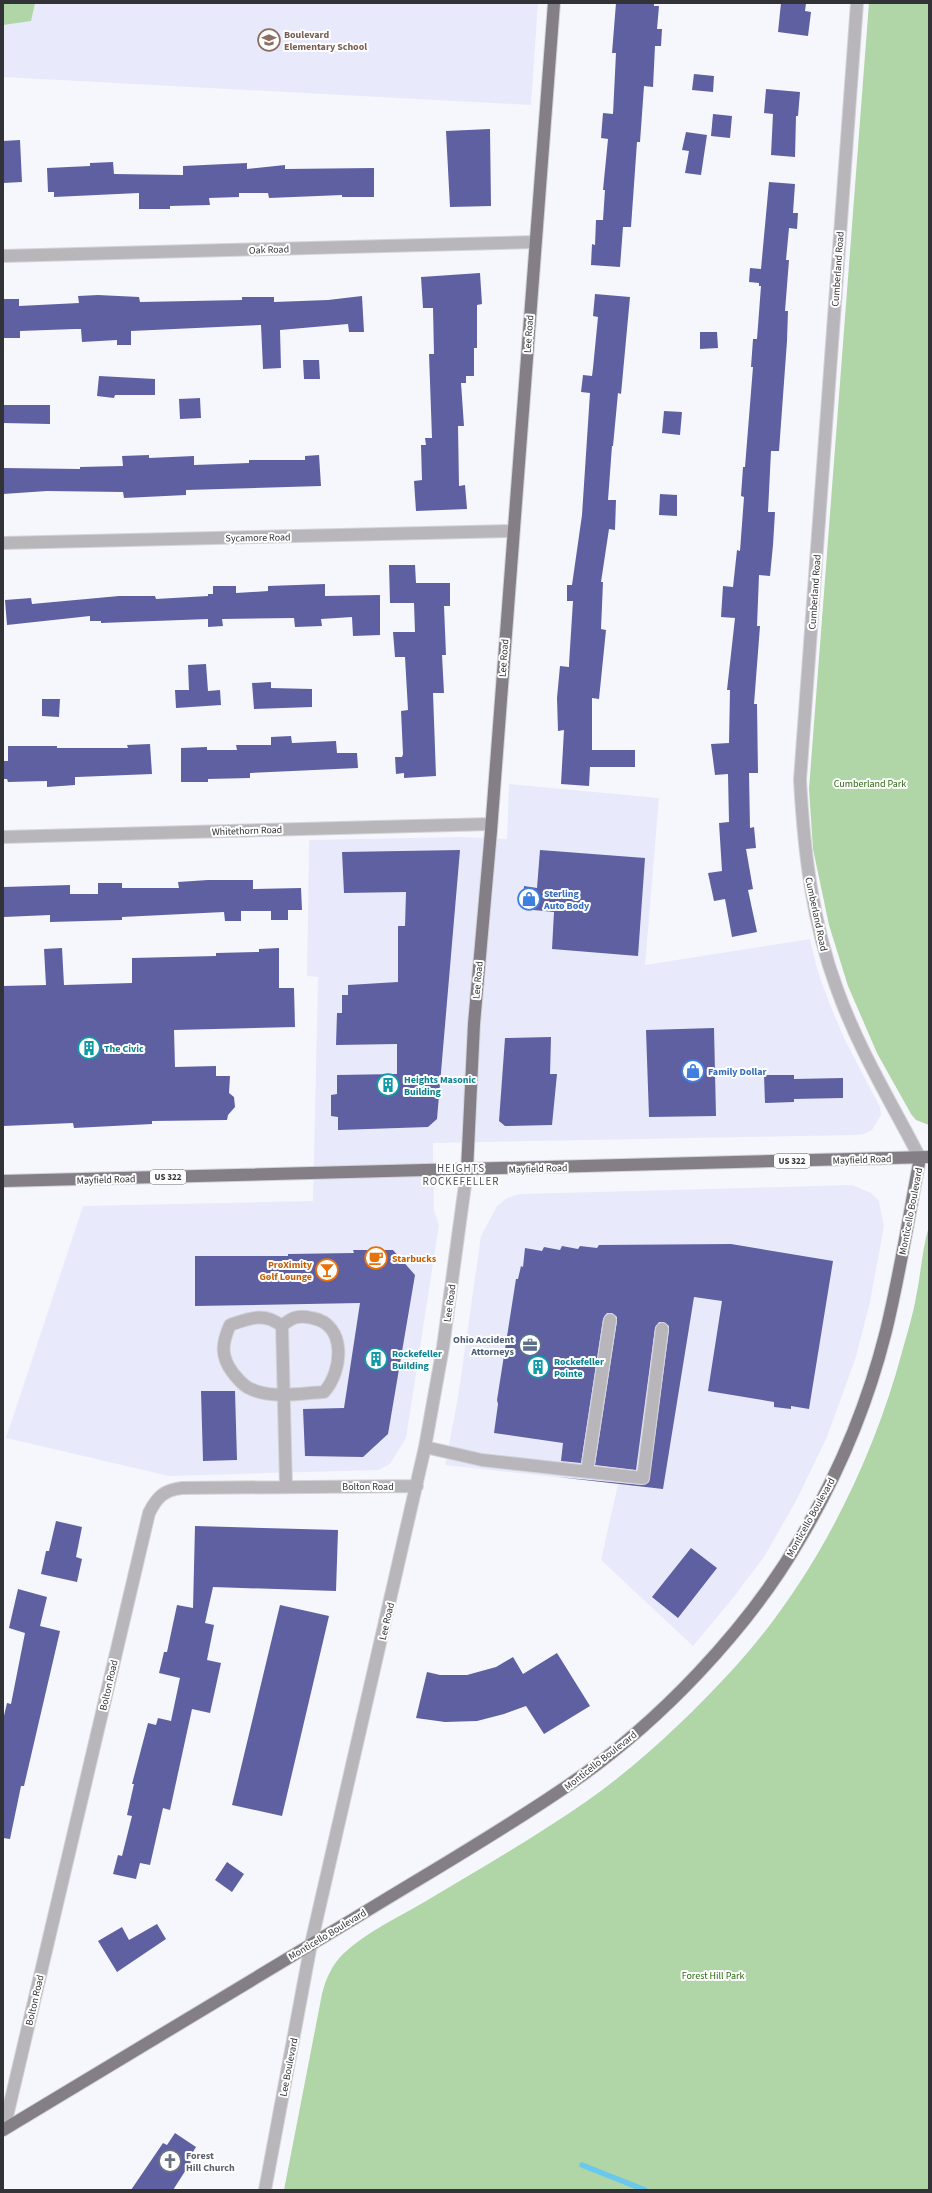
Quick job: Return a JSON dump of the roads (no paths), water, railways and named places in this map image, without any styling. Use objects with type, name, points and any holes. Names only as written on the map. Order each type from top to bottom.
[{"type":"main road","name":"Lee Road","points":[[467,1170],[474,1024],[491,824],[534,242],[554,3]]},
{"type":"main road","name":"Mayfield Road","points":[[3,1181],[925,1158]]},
{"type":"main road","name":"Monticello Boulevard","points":[[3,2130],[311,1944],[569,1785],[624,1744],[720,1650],[753,1609],[799,1541],[836,1470],[859,1417],[885,1333],[925,1158]]},
{"type":"street","name":"Cumberland Road","points":[[857,3],[800,788],[804,848],[814,908],[830,967],[843,1006],[866,1056],[925,1158]]},
{"type":"street","name":"Oak Road","points":[[3,256],[534,242]]},
{"type":"street","name":"Sycamore Road","points":[[3,543],[513,531]]},
{"type":"street","name":"Whitethorn Road","points":[[3,837],[491,824]]},
{"type":"street","name":"Lee Road","points":[[311,1944],[426,1446],[443,1347],[467,1170]]},
{"type":"street","points":[[282,1326],[273,1319],[252,1317],[230,1325],[223,1341],[225,1363],[239,1380],[250,1389],[264,1393],[284,1394],[324,1392],[332,1383],[339,1345],[334,1330],[322,1320],[301,1316],[290,1318],[282,1326],[284,1394],[286,1486]]},
{"type":"street","points":[[587,1471],[610,1320]]},
{"type":"street","points":[[426,1446],[482,1460],[643,1478],[662,1329]]},
{"type":"street","name":"Bolton Road","points":[[3,2130],[148,1513],[157,1497],[170,1489],[286,1486],[417,1486]]},
{"type":"street","name":"Lee Boulevard","points":[[266,2190],[311,1944]]},
{"type":"waterway","points":[[582,2165],[645,2190]]},
{"type":"place","name":"Boulevard Elementary School","points":[[269,40]]},
{"type":"place","name":"Sterling Auto Body","points":[[529,899]]},
{"type":"place","name":"The Civic","points":[[89,1048]]},
{"type":"place","name":"Family Dollar","points":[[693,1071]]},
{"type":"place","name":"Heights Masonic Building","points":[[388,1085]]},
{"type":"place","name":"Starbucks","points":[[376,1258]]},
{"type":"place","name":"ProXimity Golf Lounge","points":[[327,1270]]},
{"type":"place","name":"Ohio Accident Attorneys","points":[[530,1345]]},
{"type":"place","name":"Rockefeller Building","points":[[376,1359]]},
{"type":"place","name":"Rockefeller Pointe","points":[[538,1367]]},
{"type":"place","name":"Forest Hill Church","points":[[170,2161]]},
{"type":"district","name":"HEIGHTS ROCKEFELLER","points":[[461,1174]]},
{"type":"park label","name":"Cumberland Park","points":[[870,783]]},
{"type":"park label","name":"Forest Hill Park","points":[[713,1975]]}]
